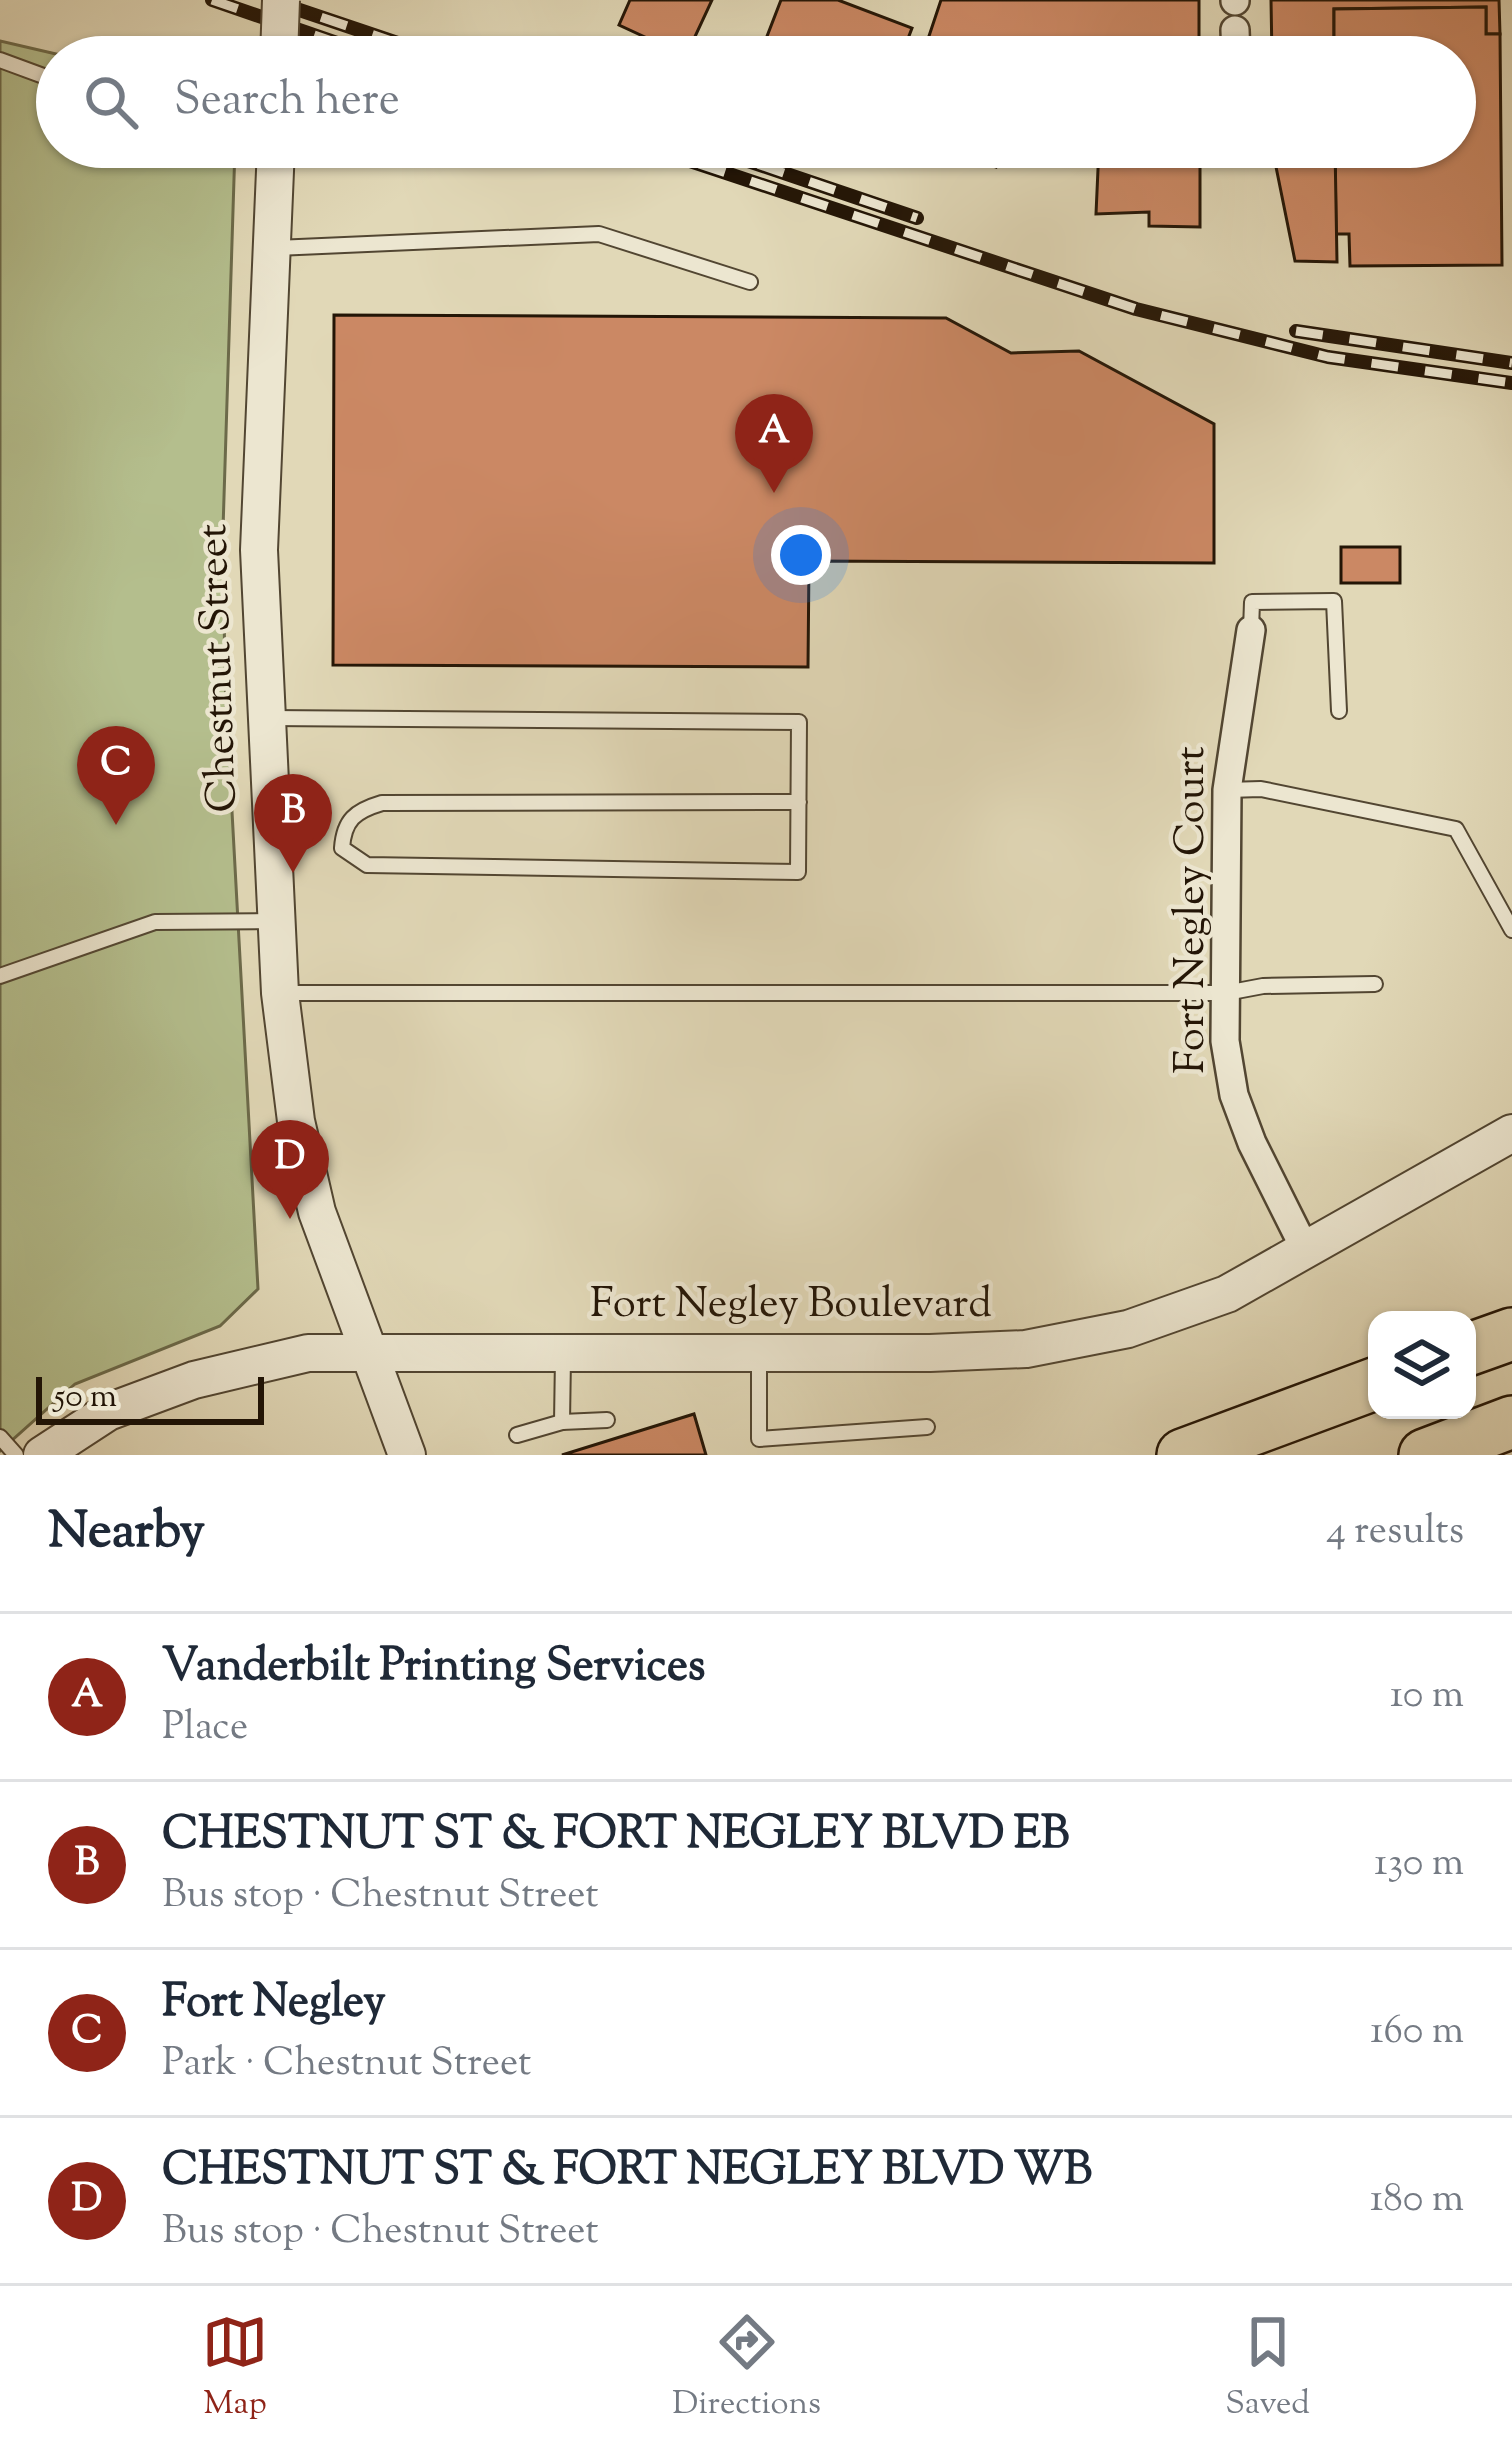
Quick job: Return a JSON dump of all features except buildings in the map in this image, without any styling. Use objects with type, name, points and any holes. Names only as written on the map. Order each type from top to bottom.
[{"type":"highway","points":[[1476,1347],[1512,1334]]},
{"type":"highway","points":[[1183,1455],[1368,1386]]},
{"type":"highway","points":[[1425,1455],[1512,1422]]},
{"type":"street","points":[[280,36],[281,0]]},
{"type":"street","name":"Chestnut Street","points":[[275,168],[259,550],[263,718],[280,993],[296,1121],[317,1212],[407,1455]]},
{"type":"street","name":"Fort Negley Court","points":[[1250,630],[1227,790],[1226,1041],[1234,1095],[1304,1247]]},
{"type":"street","name":"Fort Negley Boulevard","points":[[42,1455],[108,1412],[194,1380],[308,1353],[930,1353],[1046,1345],[1128,1329],[1228,1294],[1512,1133]]},
{"type":"lane","points":[[0,60],[36,73]]},
{"type":"lane","points":[[271,249],[598,234],[750,282]]},
{"type":"lane","points":[[1250,630],[1252,602],[1334,601],[1339,711]]},
{"type":"lane","points":[[263,718],[799,722],[799,802],[798,872],[367,865],[342,848],[344,826],[359,810],[382,803],[799,802]]},
{"type":"lane","points":[[1227,790],[1261,789],[1456,829],[1512,930]]},
{"type":"lane","points":[[0,976],[155,922],[275,921]]},
{"type":"lane","points":[[280,993],[1226,993],[1263,986],[1376,984]]},
{"type":"lane","points":[[562,1422],[563,1352]]},
{"type":"lane","points":[[760,1352],[759,1439],[927,1427]]},
{"type":"lane","points":[[517,1435],[562,1422],[607,1420]]},
{"type":"lane","points":[[0,1437],[16,1455]]},
{"type":"green space","points":[[0,41],[36,49],[36,168],[234,168],[223,529],[225,683],[258,1289],[220,1326],[75,1384],[0,1451]]},
{"type":"railway","points":[[212,0],[317,36]]},
{"type":"railway","points":[[270,0],[377,36]]},
{"type":"railway","points":[[711,168],[1136,309],[1328,357],[1512,383]]},
{"type":"railway","points":[[769,168],[917,218]]},
{"type":"railway","points":[[1296,331],[1512,363]]},
{"type":"place","name":"Vanderbilt Printing Services","points":[[774,493]]},
{"type":"place","name":"Fort Negley","points":[[116,825]]},
{"type":"place","name":"CHESTNUT ST & FORT NEGLEY BLVD EB","points":[[293,873]]},
{"type":"place","name":"CHESTNUT ST & FORT NEGLEY BLVD WB","points":[[290,1219]]}]
